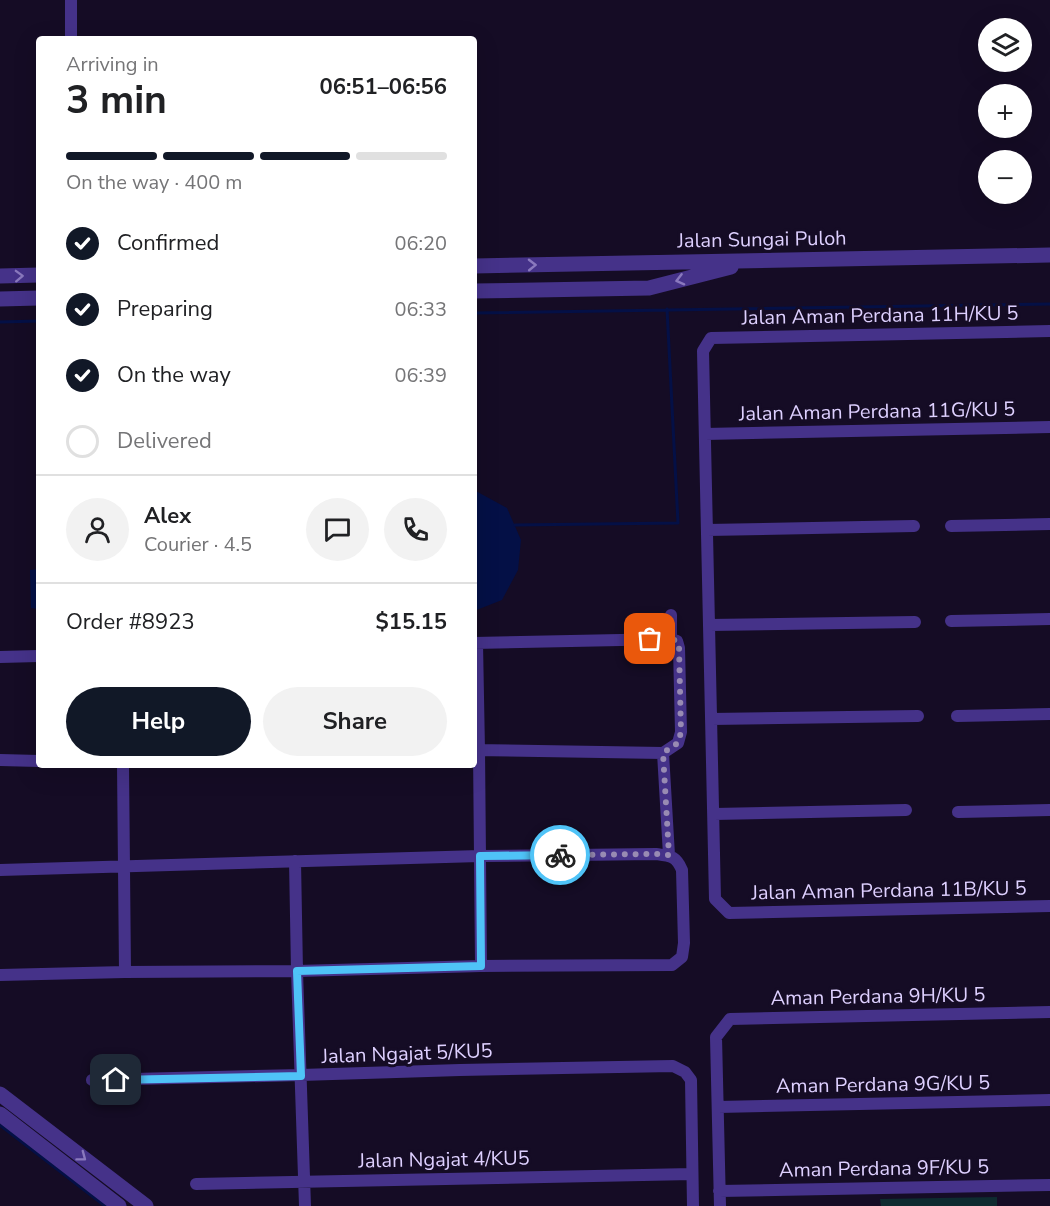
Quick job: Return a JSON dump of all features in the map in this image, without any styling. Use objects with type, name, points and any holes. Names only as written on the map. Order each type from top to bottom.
[{"type":"street","points":[[70,0],[71,36]]},
{"type":"street","name":"Jalan Sungai Puloh","points":[[477,266],[1050,255]]},
{"type":"street","points":[[477,291],[649,288],[758,261]]},
{"type":"street","points":[[0,276],[36,275]]},
{"type":"street","points":[[0,298],[36,298]]},
{"type":"street","name":"Jalan Aman Perdana 11H/KU 5","points":[[705,434],[703,351],[711,338],[1050,331]]},
{"type":"street","name":"Jalan Aman Perdana 11G/KU 5","points":[[705,434],[1050,427]]},
{"type":"street","points":[[705,434],[714,814],[906,810]]},
{"type":"street","points":[[951,526],[1050,524]]},
{"type":"street","points":[[707,530],[914,526]]},
{"type":"street","points":[[671,615],[671,639]]},
{"type":"street","points":[[951,621],[1050,619]]},
{"type":"street","points":[[709,625],[915,622]]},
{"type":"street","points":[[477,643],[671,639],[677,641],[681,732],[678,743],[663,753],[477,750],[481,966]]},
{"type":"street","points":[[0,657],[36,656]]},
{"type":"street","points":[[957,716],[1050,714]]},
{"type":"street","points":[[711,719],[918,716]]},
{"type":"street","points":[[663,753],[669,855]]},
{"type":"street","points":[[0,760],[36,761]]},
{"type":"street","points":[[123,768],[125,972]]},
{"type":"street","points":[[958,812],[1050,810]]},
{"type":"street","name":"Jalan Aman Perdana 11B/KU 5","points":[[714,814],[715,899],[729,913],[1050,906]]},
{"type":"street","points":[[0,870],[480,856],[669,855],[678,860],[682,870],[684,943],[682,957],[672,964],[0,975]]},
{"type":"street","points":[[295,861],[305,1206]]},
{"type":"street","name":"Aman Perdana 9H/KU 5","points":[[718,1107],[716,1037],[729,1019],[1050,1012]]},
{"type":"street","name":"Jalan Ngajat 5/KU5","points":[[92,1080],[673,1066],[685,1072],[691,1080],[692,1174]]},
{"type":"street","points":[[0,1094],[146,1206]]},
{"type":"street","name":"Aman Perdana 9G/KU 5","points":[[718,1107],[1050,1100]]},
{"type":"street","points":[[718,1107],[720,1206]]},
{"type":"street","points":[[0,1114],[118,1206]]},
{"type":"street","points":[[692,1174],[693,1206]]},
{"type":"street","name":"Jalan Ngajat 4/KU5","points":[[196,1184],[692,1174]]},
{"type":"street","name":"Aman Perdana 9F/KU 5","points":[[719,1191],[1050,1185]]},
{"type":"green space","points":[[997,1197],[997,1206],[881,1206],[880,1199]]},
{"type":"shaded area","points":[[477,492],[507,508],[521,540],[518,570],[502,600],[477,610]]},
{"type":"shaded area","points":[[36,569],[36,609],[31,608],[30,570]]},
{"type":"waterway","points":[[477,313],[1050,304]]},
{"type":"waterway","points":[[515,525],[678,523],[667,309]]},
{"type":"waterway","points":[[0,322],[36,321]]},
{"type":"waterway","points":[[0,1125],[105,1206]]},
{"type":"way so far","points":[[560,855],[669,855],[663,753],[678,743],[681,732],[679,648],[677,641],[671,639],[650,639]]},
{"type":"route","points":[[116,1080],[301,1076],[297,971],[481,966],[480,856],[560,855]]}]
